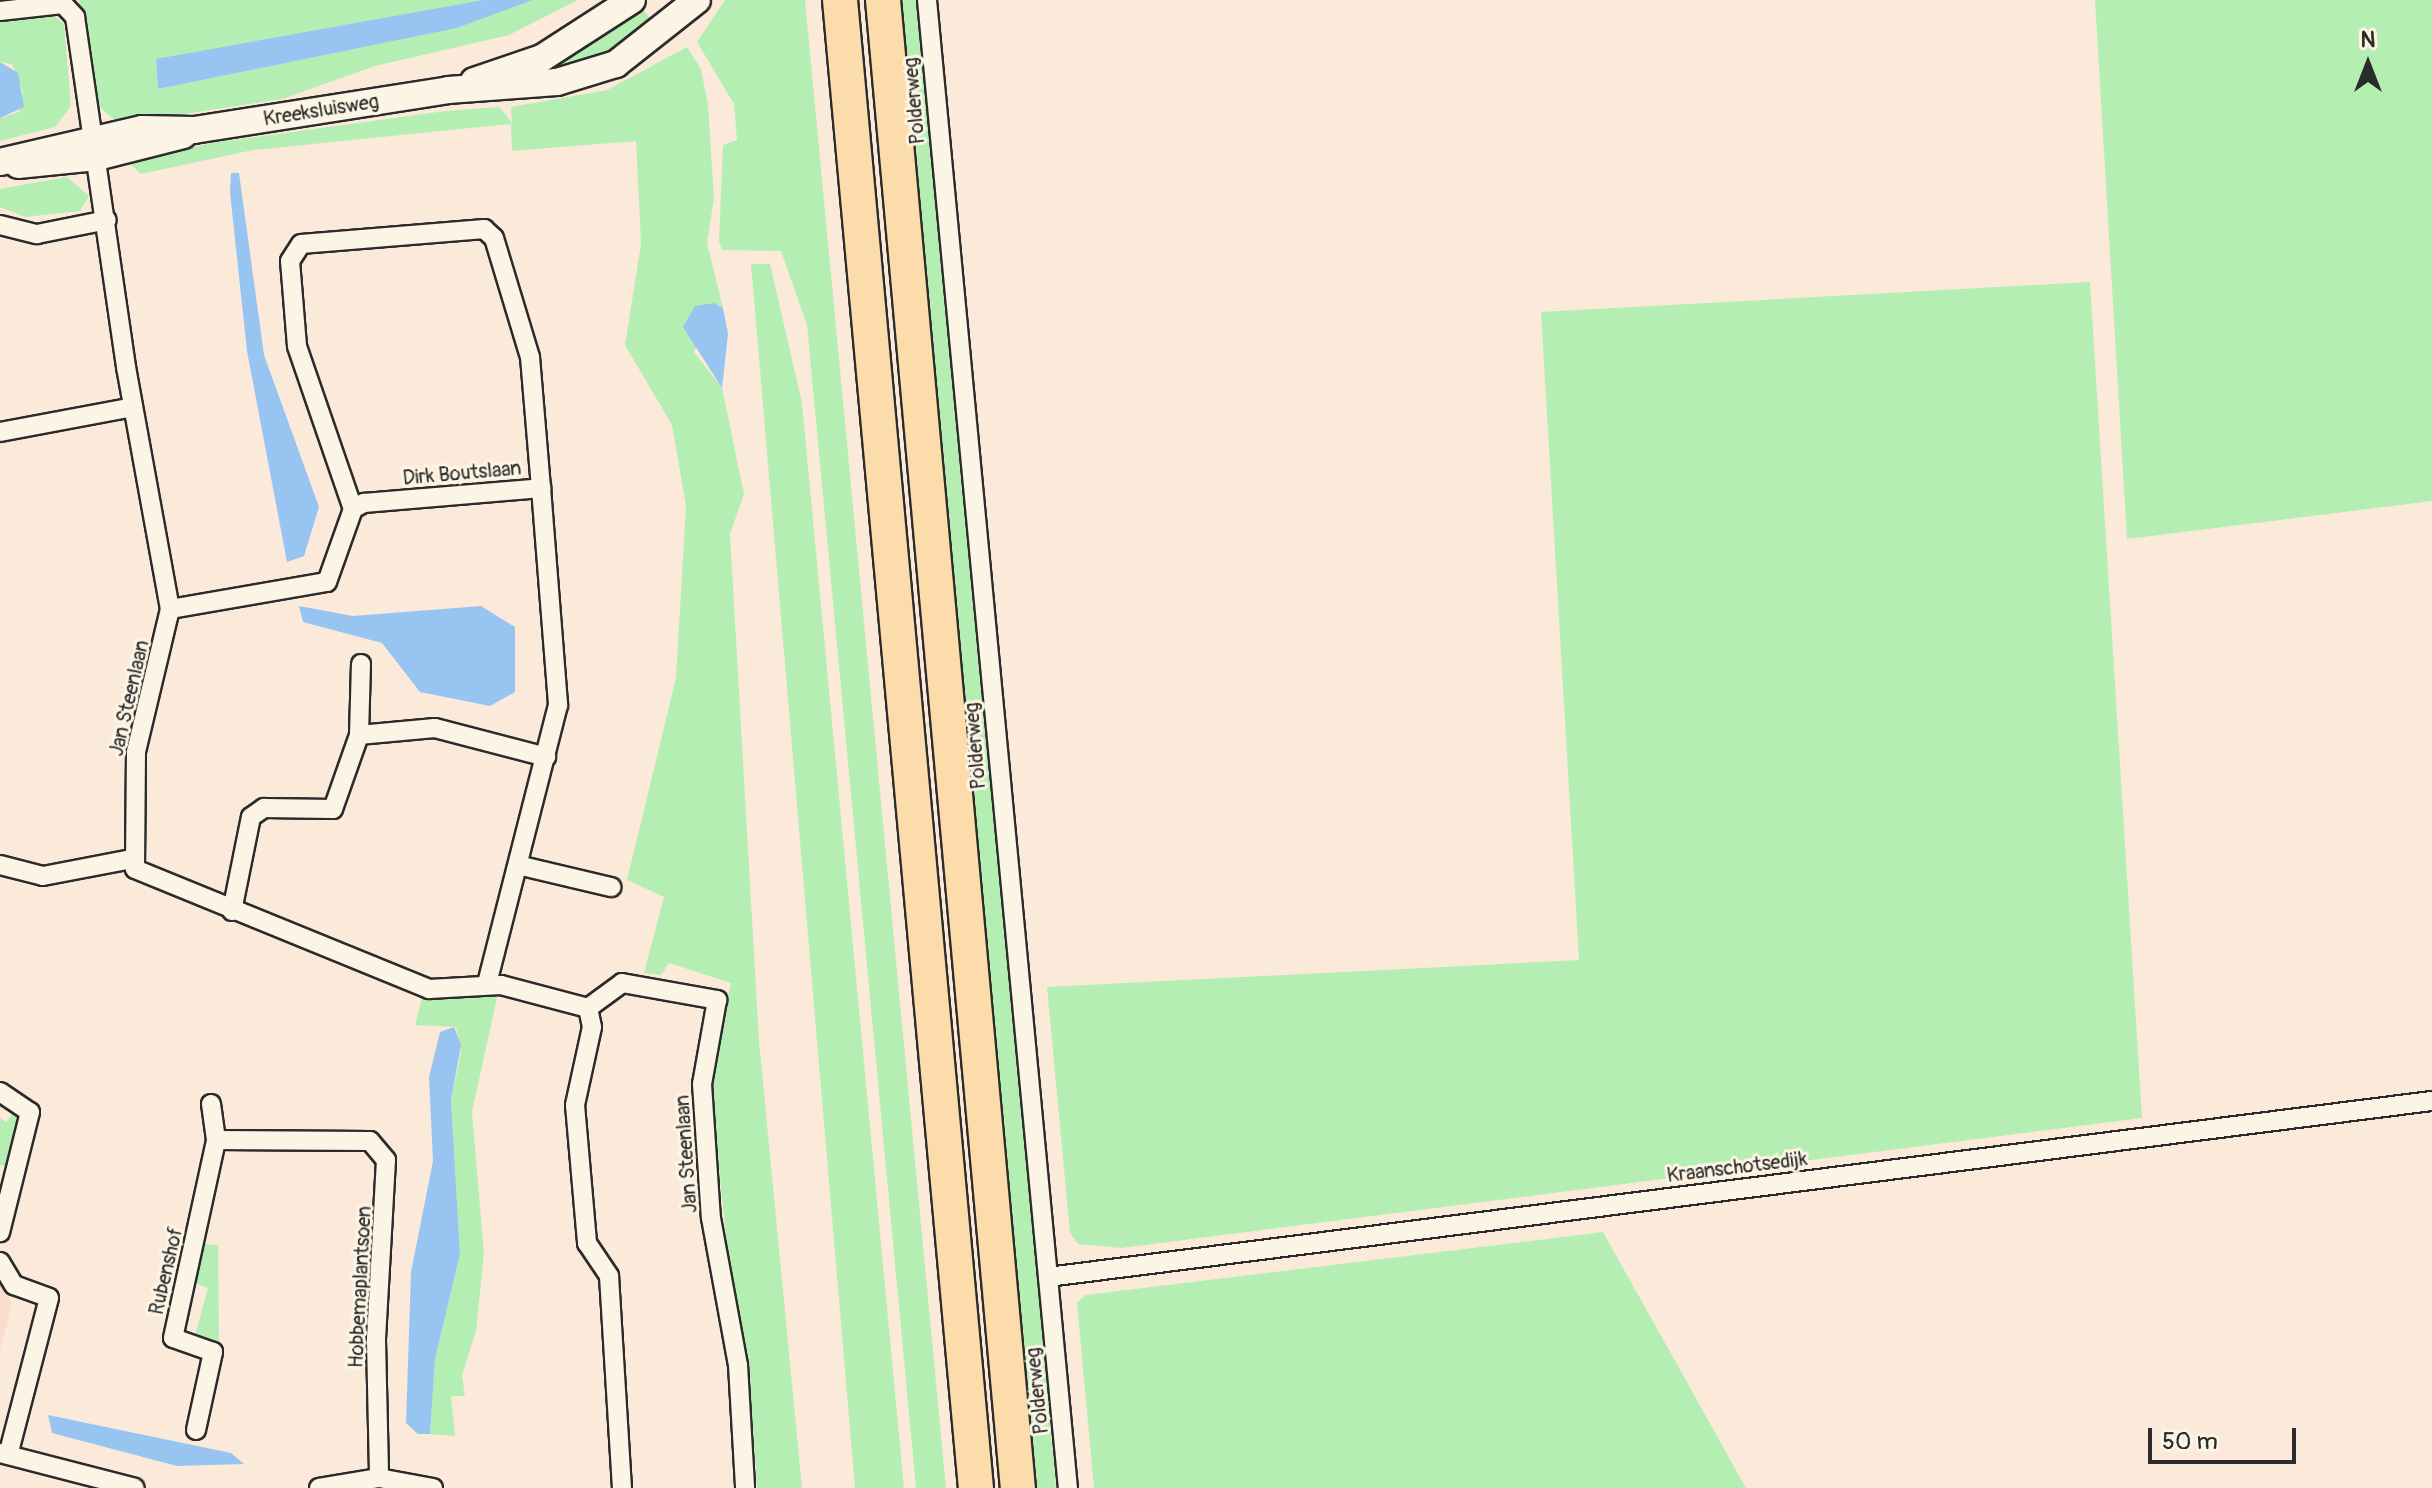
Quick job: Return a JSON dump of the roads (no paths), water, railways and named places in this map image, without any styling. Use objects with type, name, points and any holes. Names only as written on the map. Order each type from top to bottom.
[{"type":"highway","points":[[840,0],[976,1488]]},
{"type":"highway","points":[[883,0],[1018,1488]]},
{"type":"street","name":"Kreeksluisweg","points":[[448,90],[542,58],[632,0]]},
{"type":"street","name":"Kreeksluisweg","points":[[0,163],[448,90],[579,76],[616,64],[673,24],[697,0]]},
{"type":"street","name":"Polderweg","points":[[927,0],[1068,1488]]},
{"type":"street","name":"Jan Steenlaan","points":[[0,11],[63,4],[75,17],[133,407],[170,609],[136,752],[132,859]]},
{"type":"street","points":[[0,225],[37,234],[107,220]]},
{"type":"street","points":[[170,609],[327,582],[353,509],[297,346],[290,261],[301,244],[484,229],[494,238],[530,357],[541,488]]},
{"type":"street","points":[[0,432],[133,407]]},
{"type":"street","name":"Dirk Boutslaan","points":[[353,509],[541,488],[558,705],[487,984]]},
{"type":"street","points":[[232,911],[251,817],[264,808],[333,809],[359,735],[361,664]]},
{"type":"street","points":[[359,735],[435,728],[546,757]]},
{"type":"street","points":[[0,865],[43,876],[132,859],[145,877],[429,989],[487,984],[588,1008],[592,1027],[575,1105],[587,1243],[609,1276],[621,1488]]},
{"type":"street","points":[[518,865],[611,887]]},
{"type":"street","name":"Jan Steenlaan","points":[[588,1008],[622,983],[717,1000],[702,1084],[711,1218],[738,1365],[745,1488]]},
{"type":"street","points":[[0,1092],[30,1112],[0,1232]]},
{"type":"street","name":"Kraanschotsedijk","points":[[1048,1277],[2432,1101]]},
{"type":"street","name":"Rubenshof","points":[[196,1430],[213,1352],[173,1338],[216,1140],[211,1104]]},
{"type":"street","name":"Hobbemaplantsoen","points":[[216,1140],[381,1146],[387,1229],[376,1341],[379,1478]]},
{"type":"street","points":[[0,1262],[14,1285],[49,1298],[4,1454],[135,1488]]},
{"type":"street","points":[[319,1488],[379,1478],[433,1488]]},
{"type":"water","points":[[483,0],[533,0],[457,28],[158,89],[156,59]]},
{"type":"water","points":[[0,62],[18,73],[24,107],[0,118]]},
{"type":"water","points":[[231,173],[239,173],[264,355],[319,507],[304,556],[287,562],[247,351],[230,193]]},
{"type":"water","points":[[714,303],[723,308],[728,334],[722,388],[683,327],[695,306]]},
{"type":"water","points":[[299,606],[353,616],[481,606],[515,627],[515,692],[490,706],[420,692],[382,643],[303,622]]},
{"type":"water","points":[[454,1027],[461,1045],[451,1100],[460,1254],[435,1359],[430,1434],[418,1434],[406,1423],[411,1272],[433,1161],[429,1077],[440,1032]]},
{"type":"water","points":[[48,1415],[231,1453],[244,1464],[177,1466],[52,1433]]}]
